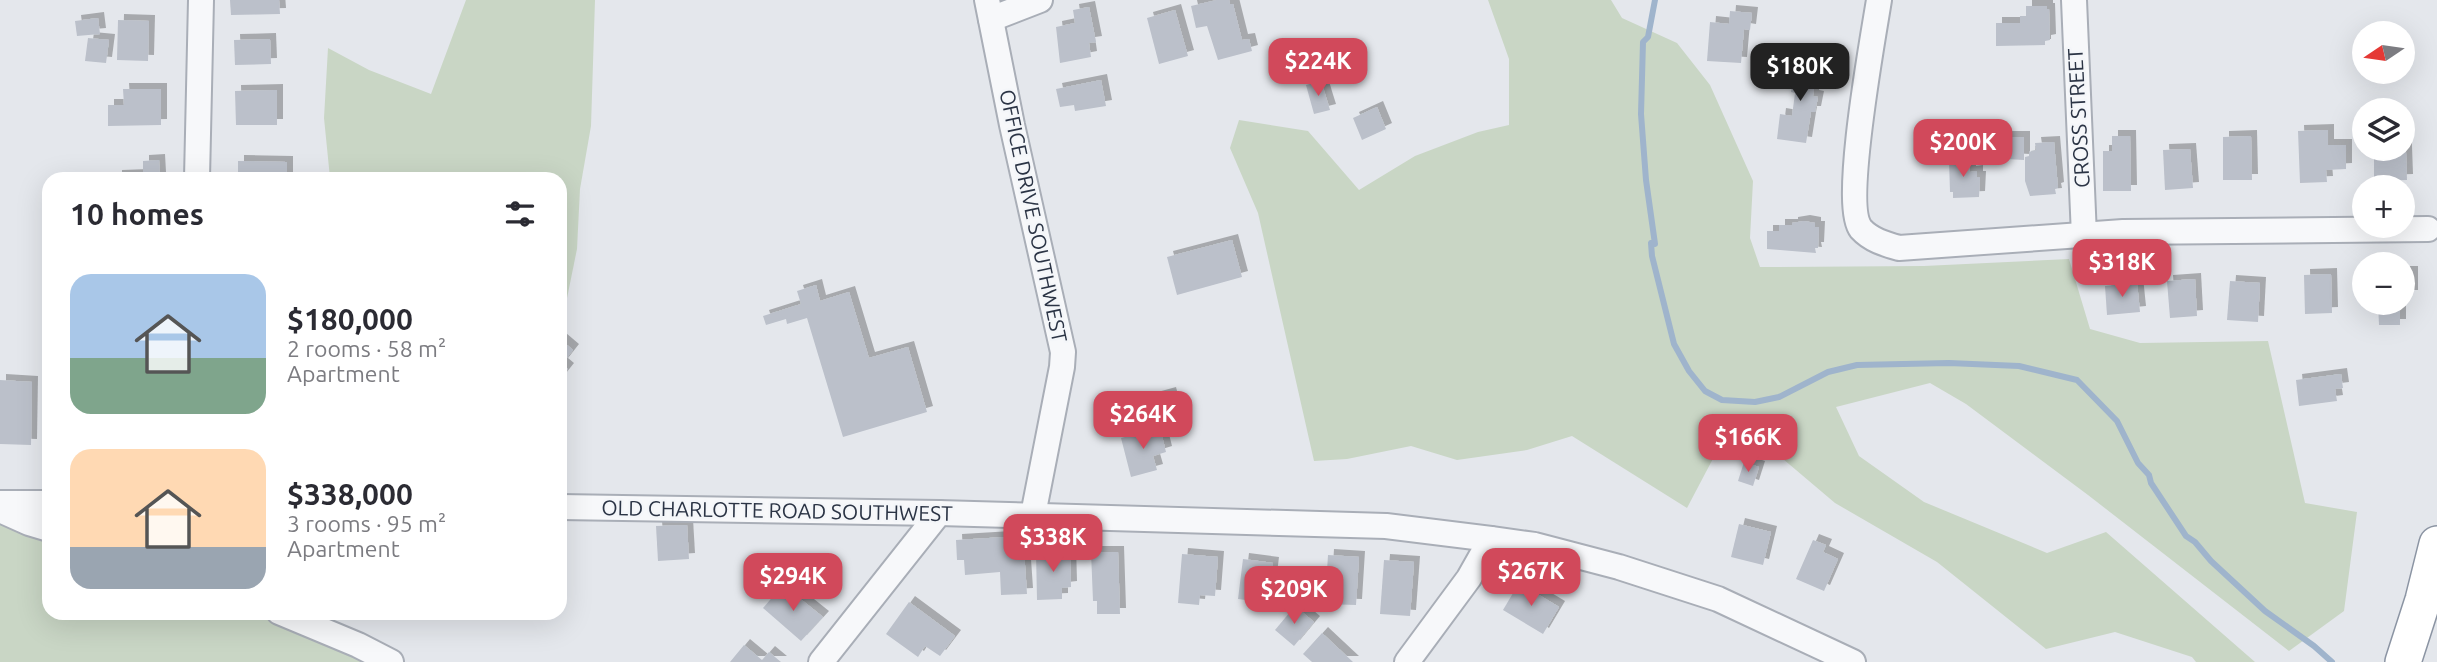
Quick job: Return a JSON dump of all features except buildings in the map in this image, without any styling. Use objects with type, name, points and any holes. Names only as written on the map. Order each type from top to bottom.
[{"type":"highway","points":[[2403,662],[2437,544]]},
{"type":"street","points":[[197,172],[201,0]]},
{"type":"street","points":[[989,9],[1040,0]]},
{"type":"street","points":[[1878,0],[1855,171],[1854,206],[1860,228],[1877,242],[1899,248],[2123,232],[2428,229]]},
{"type":"street","name":"CROSS STREET","points":[[2074,0],[2084,236]]},
{"type":"street","name":"OFFICE DRIVE SOUTHWEST","points":[[989,9],[1063,352],[1033,515]]},
{"type":"street","points":[[0,503],[42,503]]},
{"type":"street","name":"OLD CHARLOTTE ROAD SOUTHWEST","points":[[567,507],[1033,515],[1386,526],[1535,545],[1619,567],[1718,599],[1853,662]]},
{"type":"street","points":[[0,510],[42,527]]},
{"type":"street","points":[[821,662],[939,513]]},
{"type":"street","points":[[1407,662],[1469,578],[1491,539]]},
{"type":"street","points":[[298,620],[391,662]]},
{"type":"green space","points":[[466,0],[595,0],[591,126],[580,189],[577,249],[567,298],[567,172],[329,172],[324,118],[328,48],[369,70],[431,94]]},
{"type":"green space","points":[[1488,0],[1611,0],[1622,18],[1677,43],[1710,85],[1753,181],[1750,238],[1760,267],[1924,266],[2069,259],[2090,329],[2140,343],[2268,341],[2305,503],[2357,512],[2344,611],[2289,651],[2088,495],[1966,404],[1930,383],[1836,407],[1859,456],[1924,502],[2047,553],[2106,532],[2255,662],[2196,662],[2192,657],[2115,632],[2046,649],[1937,562],[1835,503],[1777,454],[1717,451],[1687,508],[1572,436],[1527,450],[1457,460],[1411,446],[1347,459],[1314,461],[1258,213],[1230,148],[1239,120],[1308,131],[1359,190],[1415,156],[1478,132],[1509,125],[1509,59]]},
{"type":"green space","points":[[0,510],[42,526],[42,620],[295,620],[391,662],[0,662]]},
{"type":"waterway","points":[[1655,0],[1648,37],[1643,42],[1641,114],[1655,244],[1651,243],[1652,256],[1674,344],[1689,371],[1705,391],[1722,400],[1755,402],[1779,397],[1828,372],[1857,365],[1949,363],[2019,366],[2077,380],[2117,421],[2138,463],[2149,475],[2151,483],[2186,536],[2265,611],[2332,662]]}]
